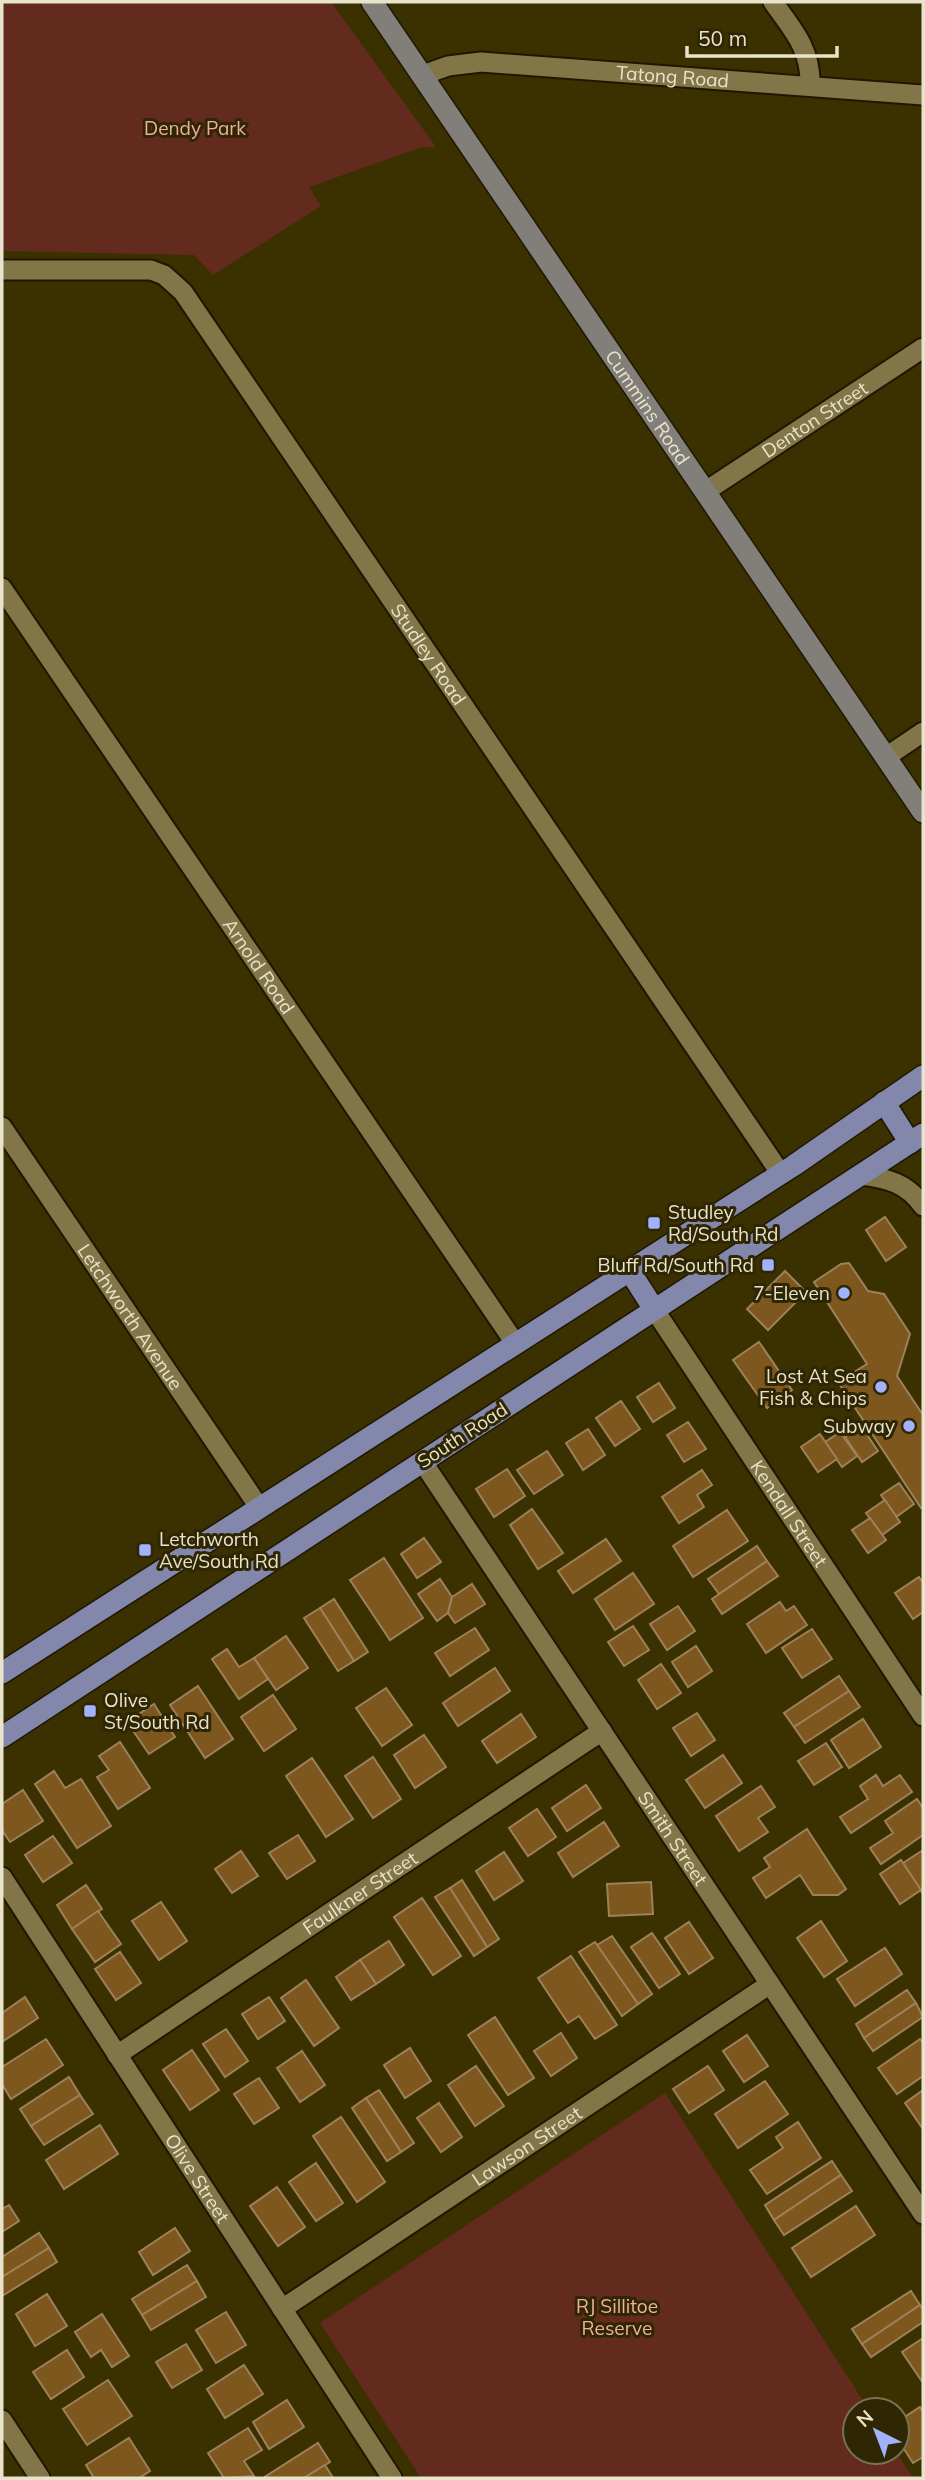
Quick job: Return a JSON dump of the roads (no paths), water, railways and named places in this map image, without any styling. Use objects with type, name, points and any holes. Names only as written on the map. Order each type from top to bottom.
[{"type":"main road","name":"Cummins Road","points":[[372,2],[923,812]]},
{"type":"main road","points":[[2,1672],[780,1174],[923,1076]]},
{"type":"main road","points":[[884,1102],[917,1138]]},
{"type":"main road","name":"South Road","points":[[2,1737],[917,1138]]},
{"type":"main road","points":[[629,1270],[654,1309]]},
{"type":"street","points":[[773,2],[808,57],[810,85]]},
{"type":"street","name":"Tatong Road","points":[[423,75],[448,65],[481,62],[923,95]]},
{"type":"street","name":"Studley Road","points":[[2,270],[151,270],[164,275],[183,292],[780,1174]]},
{"type":"street","name":"Denton Street","points":[[706,491],[923,348]]},
{"type":"street","name":"Arnold Road","points":[[2,588],[515,1343]]},
{"type":"street","points":[[886,757],[923,732]]},
{"type":"street","name":"Letchworth Avenue","points":[[2,1127],[259,1507]]},
{"type":"street","points":[[860,1175],[883,1178],[902,1185],[923,1206]]},
{"type":"street","name":"Kendall Street","points":[[654,1309],[923,1716]]},
{"type":"street","name":"Smith Street","points":[[422,1461],[923,2214]]},
{"type":"street","name":"Faulkner Street","points":[[117,2055],[602,1731]]},
{"type":"street","name":"Olive Street","points":[[2,1877],[392,2478]]},
{"type":"street","name":"Lawson Street","points":[[282,2309],[770,1984]]},
{"type":"street","points":[[2,2420],[40,2478]]},
{"type":"place","name":"Studley Rd/South Rd","points":[[654,1223]]},
{"type":"place","name":"Bluff Rd/South Rd","points":[[768,1265]]},
{"type":"place","name":"7-Eleven","points":[[844,1293]]},
{"type":"place","name":"Lost At Sea Fish & Chips","points":[[881,1387]]},
{"type":"place","name":"Subway","points":[[909,1426]]},
{"type":"place","name":"Letchworth Ave/South Rd","points":[[145,1550]]},
{"type":"place","name":"Olive St/South Rd","points":[[90,1711]]},
{"type":"park label","name":"Dendy Park","points":[[195,128]]},
{"type":"park label","name":"RJ Sillitoe Reserve","points":[[617,2317]]}]
